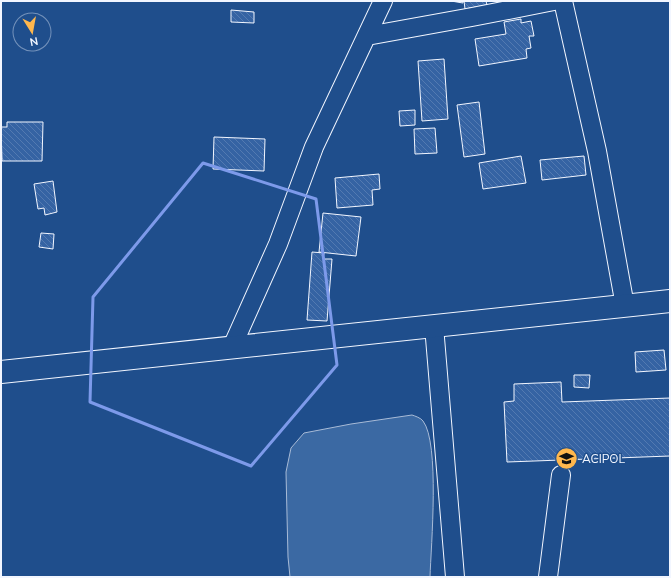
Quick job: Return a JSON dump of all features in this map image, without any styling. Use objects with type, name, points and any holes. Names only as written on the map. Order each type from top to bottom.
[{"type":"street","points":[[232,347],[278,244],[314,147],[383,1]]},
{"type":"street","points":[[367,36],[554,1]]},
{"type":"street","points":[[563,1],[597,151],[625,306]]},
{"type":"street","points":[[1,372],[670,301]]},
{"type":"street","points":[[434,326],[455,577]]},
{"type":"street","points":[[548,577],[560,475]]},
{"type":"highlighted area","points":[[203,163],[316,199],[337,365],[251,466],[90,402],[93,297]]},
{"type":"water","points":[[412,415],[423,421],[428,433],[431,450],[433,472],[433,520],[430,577],[290,577],[288,557],[286,472],[291,448],[304,433]]},
{"type":"building","points":[[451,1],[463,1],[463,3]]},
{"type":"building","points":[[464,1],[486,1],[487,5],[465,9]]},
{"type":"building","points":[[231,10],[254,12],[254,23],[231,22]]},
{"type":"building","points":[[521,19],[521,23],[531,21],[534,36],[529,36],[531,48],[526,49],[527,58],[479,66],[475,39],[506,34],[504,22]]},
{"type":"building","points":[[444,59],[448,119],[422,121],[418,61]]},
{"type":"building","points":[[479,102],[485,154],[464,157],[457,105]]},
{"type":"building","points":[[415,110],[415,125],[400,126],[399,111]]},
{"type":"building","points":[[7,122],[43,122],[42,161],[2,161],[1,127],[7,127]]},
{"type":"building","points":[[435,128],[437,153],[415,154],[414,129]]},
{"type":"building","points":[[214,137],[265,139],[264,171],[213,169]]},
{"type":"building","points":[[521,156],[526,183],[483,189],[479,163]]},
{"type":"building","points":[[584,156],[586,175],[542,180],[540,160]]},
{"type":"building","points":[[379,174],[380,189],[372,190],[373,205],[337,208],[335,178]]},
{"type":"building","points":[[53,181],[57,212],[45,215],[44,208],[38,209],[34,184]]},
{"type":"building","points":[[323,213],[361,217],[356,256],[319,252]]},
{"type":"building","points":[[41,233],[54,234],[53,249],[39,247]]},
{"type":"building","points":[[312,252],[324,253],[323,259],[332,259],[327,321],[307,320]]},
{"type":"building","points":[[664,350],[666,370],[636,372],[635,352]]},
{"type":"building","points":[[574,375],[590,375],[589,388],[574,387]]},
{"type":"building","points":[[561,382],[562,402],[670,398],[670,456],[507,462],[504,402],[514,401],[514,384]]},
{"type":"place","name":"ACIPOL","points":[[567,459]]}]
